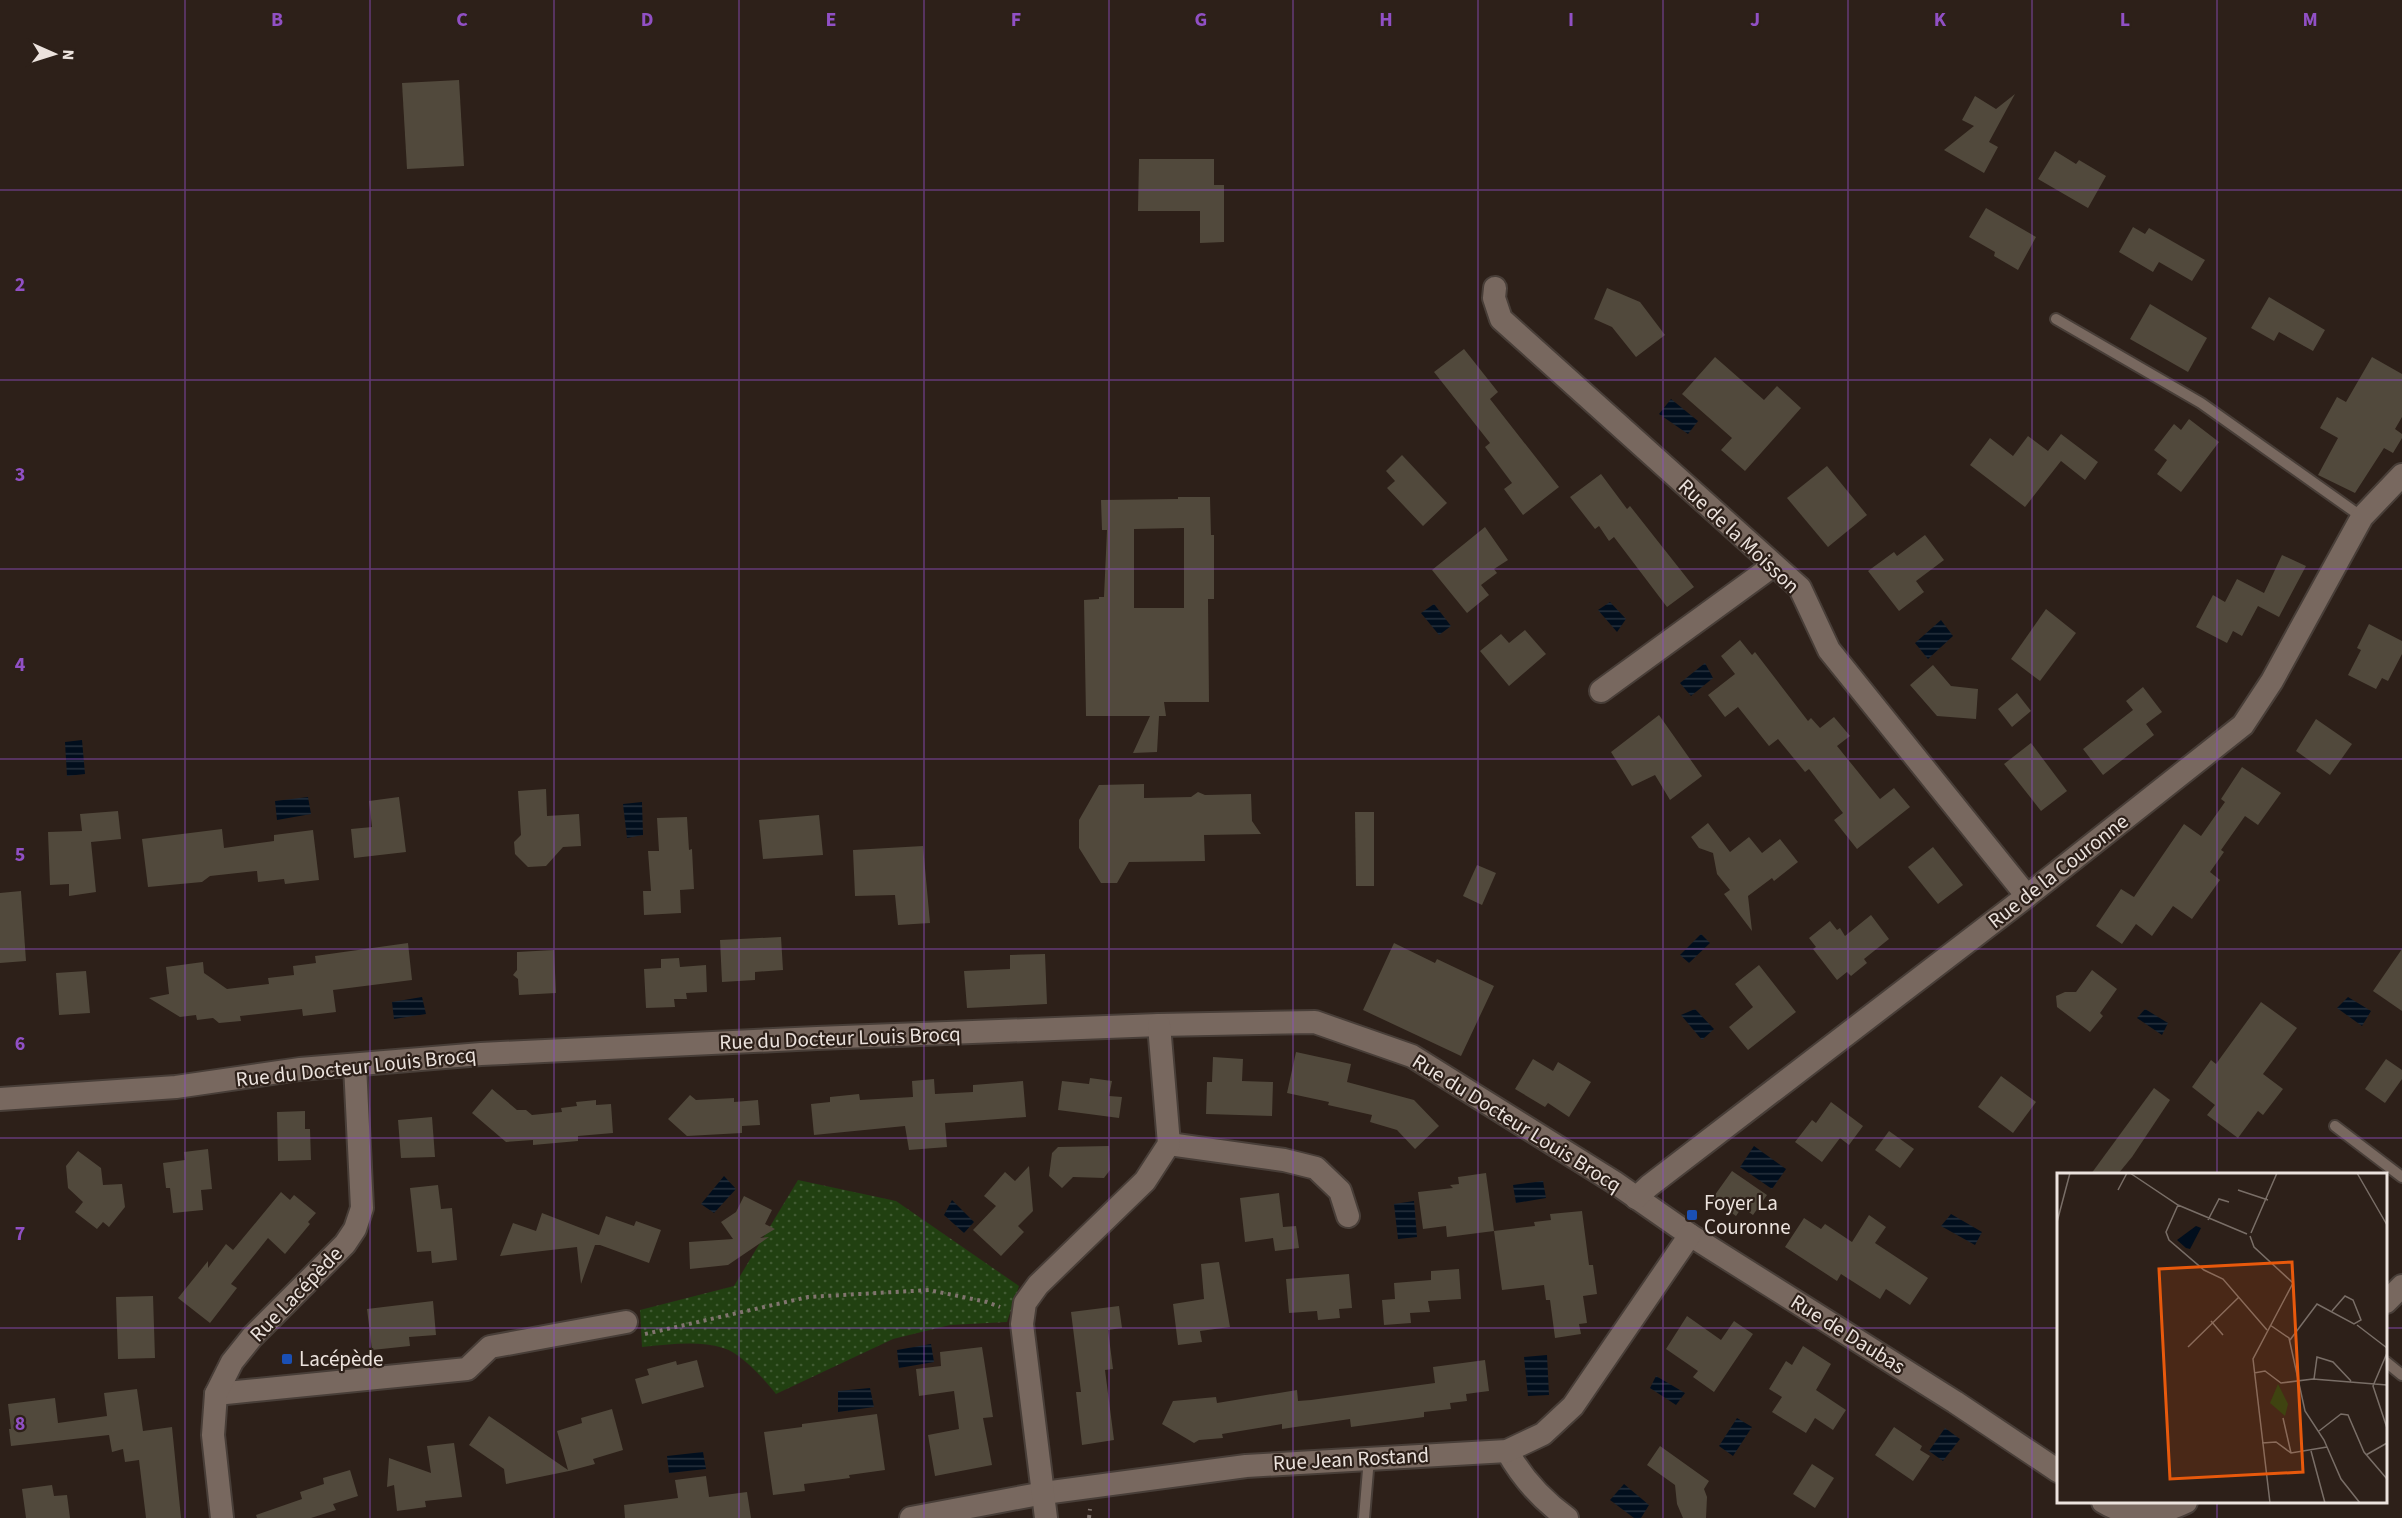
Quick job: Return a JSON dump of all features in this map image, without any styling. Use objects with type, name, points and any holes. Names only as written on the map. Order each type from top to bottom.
[{"type":"street","name":"Rue de la Moisson","points":[[1495,288],[1494,298],[1501,319],[1800,588],[1829,650],[2027,896]]},
{"type":"street","name":"Rue de la Couronne","points":[[1636,1198],[2027,896],[2243,725],[2272,681],[2362,517],[2402,475]]},
{"type":"street","points":[[1601,691],[1774,565]]},
{"type":"street","name":"Rue du Docteur Louis Brocq","points":[[0,1099],[176,1087],[300,1069],[538,1051],[1159,1025],[1315,1022],[1412,1056],[1636,1198]]},
{"type":"street","points":[[1046,1518],[1027,1376],[1022,1324],[1025,1303],[1038,1286],[1145,1181],[1169,1144],[1159,1025]]},
{"type":"street","name":"Rue Lacépède","points":[[222,1518],[213,1435],[216,1394],[232,1362],[252,1337],[345,1244],[355,1229],[362,1208],[355,1065]]},
{"type":"street","points":[[1169,1144],[1284,1160],[1316,1168],[1340,1191],[1348,1216]]},
{"type":"street","name":"Rue de Daubas","points":[[1636,1198],[1955,1402],[2057,1471]]},
{"type":"street","name":"Rue Jean Rostand","points":[[911,1518],[1044,1493],[1246,1466],[1507,1451],[1543,1434],[1573,1406],[1690,1234]]},
{"type":"street","points":[[2387,1300],[2402,1286]]},
{"type":"street","points":[[216,1394],[467,1369],[490,1347],[626,1322]]},
{"type":"street","points":[[1507,1451],[1522,1476],[1567,1518]]},
{"type":"street","points":[[2105,1503],[2128,1512],[2153,1513],[2169,1510],[2184,1503]]},
{"type":"lane","points":[[2056,319],[2201,403],[2362,517]]},
{"type":"lane","points":[[2335,1126],[2402,1177]]},
{"type":"lane","points":[[2387,1364],[2402,1375]]},
{"type":"lane","points":[[1364,1518],[1369,1458]]},
{"type":"path","points":[[626,1322],[645,1334],[808,1297],[929,1290],[987,1302],[1023,1317]]},
{"type":"green space","points":[[798,1180],[896,1201],[1019,1286],[1007,1322],[950,1325],[893,1339],[776,1394],[745,1361],[723,1348],[693,1344],[642,1347],[640,1310],[734,1286]]},
{"type":"water","points":[[1671,399],[1698,421],[1688,434],[1659,414]]},
{"type":"water","points":[[1610,602],[1626,619],[1617,632],[1598,610]]},
{"type":"water","points":[[1434,604],[1451,626],[1439,635],[1421,613]]},
{"type":"water","points":[[1941,620],[1953,636],[1928,659],[1915,643]]},
{"type":"water","points":[[1705,663],[1713,678],[1691,696],[1680,683]]},
{"type":"water","points":[[82,740],[85,774],[67,776],[65,742]]},
{"type":"water","points":[[308,797],[311,814],[277,820],[275,801]]},
{"type":"water","points":[[642,802],[643,835],[627,838],[623,804]]},
{"type":"water","points":[[1701,934],[1710,943],[1689,963],[1680,955]]},
{"type":"water","points":[[422,997],[426,1014],[394,1019],[392,1002]]},
{"type":"water","points":[[2348,997],[2371,1011],[2362,1026],[2337,1008]]},
{"type":"water","points":[[1695,1009],[1714,1029],[1702,1040],[1681,1015]]},
{"type":"water","points":[[2145,1009],[2168,1023],[2162,1035],[2137,1018]]},
{"type":"water","points":[[1754,1146],[1786,1169],[1772,1189],[1740,1167]]},
{"type":"water","points":[[724,1176],[736,1189],[714,1213],[701,1204]]},
{"type":"water","points":[[1543,1181],[1546,1198],[1516,1203],[1513,1185]]},
{"type":"water","points":[[952,1200],[974,1222],[964,1233],[944,1215]]},
{"type":"water","points":[[1414,1201],[1417,1237],[1398,1239],[1394,1204]]},
{"type":"water","points":[[1951,1214],[1982,1232],[1975,1245],[1941,1226]]},
{"type":"water","points":[[931,1344],[934,1362],[899,1368],[897,1350]]},
{"type":"water","points":[[1547,1355],[1549,1395],[1528,1396],[1524,1357]]},
{"type":"water","points":[[1656,1376],[1685,1393],[1676,1405],[1650,1388]]},
{"type":"water","points":[[870,1388],[874,1407],[838,1412],[838,1391]]},
{"type":"water","points":[[1737,1418],[1752,1427],[1733,1456],[1719,1446]]},
{"type":"water","points":[[1945,1428],[1960,1439],[1943,1461],[1929,1451]]},
{"type":"water","points":[[703,1452],[706,1469],[669,1473],[667,1456]]},
{"type":"water","points":[[1624,1484],[1649,1505],[1641,1518],[1634,1518],[1610,1500]]},
{"type":"building","points":[[459,80],[464,166],[407,169],[402,83]]},
{"type":"building","points":[[2015,94],[1989,142],[1998,147],[1984,173],[1944,150],[1974,126],[1962,120],[1975,96],[1996,109]]},
{"type":"building","points":[[2055,151],[2076,164],[2079,160],[2106,176],[2088,208],[2038,179]]},
{"type":"building","points":[[1139,159],[1214,159],[1214,185],[1224,185],[1224,242],[1200,243],[1200,211],[1138,211]]},
{"type":"building","points":[[1986,208],[2036,237],[2018,270],[1994,256],[1995,252],[1969,237]]},
{"type":"building","points":[[2133,227],[2145,234],[2149,228],[2205,260],[2192,281],[2159,262],[2153,272],[2119,252]]},
{"type":"building","points":[[1607,288],[1640,302],[1665,335],[1636,357],[1612,327],[1594,319]]},
{"type":"building","points":[[2269,297],[2325,330],[2313,351],[2279,332],[2274,341],[2251,328]]},
{"type":"building","points":[[2150,304],[2207,338],[2188,372],[2130,339]]},
{"type":"building","points":[[1464,349],[1498,392],[1490,399],[1559,487],[1523,515],[1504,489],[1512,483],[1485,447],[1490,443],[1434,372]]},
{"type":"building","points":[[1715,357],[1764,400],[1777,386],[1801,408],[1745,471],[1721,450],[1732,438],[1682,394]]},
{"type":"building","points":[[2372,357],[2402,374],[2402,417],[2395,429],[2402,434],[2402,438],[2393,453],[2384,448],[2355,493],[2318,475],[2338,438],[2320,428],[2337,397],[2346,402]]},
{"type":"building","points":[[2189,419],[2219,442],[2181,492],[2157,474],[2167,460],[2154,450],[2174,424],[2181,430]]},
{"type":"building","points":[[2061,434],[2098,462],[2085,480],[2061,461],[2025,507],[1970,465],[1990,438],[2013,456],[2028,436],[2048,451]]},
{"type":"building","points":[[1402,455],[1447,503],[1423,526],[1387,488],[1395,481],[1386,471]]},
{"type":"building","points":[[1827,466],[1867,515],[1828,547],[1787,498]]},
{"type":"building","points":[[1601,474],[1627,509],[1630,506],[1694,587],[1667,607],[1614,537],[1609,541],[1599,526],[1595,529],[1570,497]]},
{"type":"building","points":[[1178,497],[1210,497],[1211,535],[1214,535],[1214,599],[1208,599],[1209,702],[1164,702],[1166,716],[1159,716],[1157,752],[1133,753],[1150,716],[1086,716],[1084,600],[1104,597],[1107,530],[1102,530],[1101,500],[1178,499]],"holes":[[[1184,528],[1184,608],[1134,608],[1134,529]]]},
{"type":"building","points":[[1485,527],[1508,560],[1494,569],[1497,573],[1481,585],[1489,595],[1467,613],[1432,570]]},
{"type":"building","points":[[1925,535],[1944,560],[1916,581],[1924,592],[1899,611],[1868,571],[1894,552],[1897,556]]},
{"type":"building","points":[[2282,555],[2306,566],[2279,617],[2258,606],[2242,636],[2233,631],[2227,643],[2196,627],[2213,595],[2225,602],[2237,579],[2264,593]]},
{"type":"building","points":[[2046,609],[2076,633],[2040,681],[2011,659]]},
{"type":"building","points":[[2369,624],[2402,641],[2402,654],[2388,681],[2382,678],[2376,689],[2348,675],[2361,650],[2357,648]]},
{"type":"building","points":[[1525,630],[1546,654],[1509,686],[1480,651],[1501,634],[1509,643]]},
{"type":"building","points":[[1740,640],[1752,655],[1755,652],[1808,721],[1811,718],[1820,728],[1834,717],[1850,736],[1837,746],[1880,799],[1894,788],[1910,807],[1857,849],[1834,820],[1843,813],[1809,769],[1805,772],[1778,739],[1769,746],[1738,707],[1725,717],[1708,695],[1735,674],[1721,656]]},
{"type":"building","points":[[1933,665],[1951,686],[1978,689],[1976,719],[1937,716],[1910,685]]},
{"type":"building","points":[[2143,687],[2162,712],[2146,724],[2154,735],[2103,775],[2083,749],[2133,710],[2126,701]]},
{"type":"building","points":[[2017,693],[2031,711],[2012,727],[1998,709]]},
{"type":"building","points":[[1659,715],[1702,776],[1670,800],[1655,775],[1632,786],[1611,752]]},
{"type":"building","points":[[2316,719],[2352,744],[2330,775],[2296,751]]},
{"type":"building","points":[[2031,743],[2067,791],[2041,811],[2004,764]]},
{"type":"building","points":[[2242,767],[2281,793],[2258,825],[2245,816],[2221,850],[2224,852],[2210,872],[2220,880],[2192,919],[2173,906],[2152,936],[2136,924],[2122,944],[2096,926],[2121,889],[2134,897],[2184,824],[2201,836],[2225,802],[2221,799]]},
{"type":"building","points":[[1144,784],[1144,798],[1191,797],[1198,792],[1205,795],[1251,794],[1252,821],[1261,834],[1204,835],[1205,861],[1129,862],[1117,883],[1101,883],[1079,848],[1079,820],[1099,785]]},
{"type":"building","points":[[546,789],[547,816],[579,814],[581,846],[563,847],[546,866],[528,867],[515,854],[514,842],[521,835],[518,791]]},
{"type":"building","points":[[399,797],[406,852],[354,858],[351,829],[372,827],[369,801]]},
{"type":"building","points":[[118,811],[121,839],[91,842],[96,892],[69,896],[69,884],[50,885],[48,832],[82,831],[80,814]]},
{"type":"building","points":[[1355,812],[1374,812],[1374,886],[1356,886]]},
{"type":"building","points":[[819,815],[823,855],[763,859],[759,820]]},
{"type":"building","points":[[687,817],[689,850],[692,849],[694,889],[680,890],[681,913],[644,915],[643,891],[651,891],[648,851],[659,851],[657,818]]},
{"type":"building","points":[[1708,823],[1730,852],[1749,837],[1762,853],[1780,839],[1798,862],[1774,881],[1772,878],[1748,896],[1752,931],[1724,894],[1730,890],[1717,874],[1713,853],[1699,848],[1691,837]]},
{"type":"building","points":[[222,829],[224,848],[274,841],[274,835],[313,830],[319,880],[285,884],[284,879],[258,882],[257,871],[210,876],[202,882],[148,887],[142,839]]},
{"type":"building","points":[[923,846],[930,923],[898,925],[895,895],[855,896],[853,850]]},
{"type":"building","points":[[1933,847],[1963,885],[1938,904],[1908,867]]},
{"type":"building","points":[[1477,865],[1496,873],[1482,905],[1463,896]]},
{"type":"building","points":[[21,891],[26,961],[0,963],[0,893]]},
{"type":"building","points":[[1871,915],[1889,939],[1864,959],[1867,963],[1851,976],[1847,972],[1837,980],[1813,949],[1816,947],[1809,938],[1830,921],[1837,930],[1840,928],[1845,936]]},
{"type":"building","points":[[781,937],[783,970],[755,972],[755,980],[722,982],[720,940]]},
{"type":"building","points":[[408,943],[412,980],[333,990],[336,1012],[303,1016],[302,1009],[240,1016],[241,1021],[219,1023],[213,1018],[197,1020],[196,1015],[180,1017],[149,998],[169,994],[166,967],[203,962],[204,973],[227,989],[269,984],[268,978],[294,975],[293,966],[316,963],[315,956]]},
{"type":"building","points":[[1394,943],[1435,963],[1437,959],[1494,986],[1461,1056],[1363,1010]]},
{"type":"building","points":[[2402,949],[2402,1011],[2373,991]]},
{"type":"building","points":[[554,950],[556,993],[519,995],[518,979],[513,975],[517,970],[517,952]]},
{"type":"building","points":[[1045,954],[1047,1004],[967,1008],[964,971],[1010,969],[1010,955]]},
{"type":"building","points":[[679,958],[680,967],[706,965],[707,992],[686,993],[687,999],[674,999],[675,1007],[646,1008],[644,969],[661,968],[661,959]]},
{"type":"building","points":[[1759,965],[1796,1012],[1748,1050],[1729,1027],[1753,1007],[1735,984]]},
{"type":"building","points":[[2092,970],[2117,989],[2100,1013],[2103,1016],[2090,1032],[2057,1007],[2056,996],[2065,992],[2076,992]]},
{"type":"building","points":[[86,971],[90,1013],[59,1015],[56,973]]},
{"type":"building","points":[[2261,1002],[2297,1028],[2263,1074],[2283,1089],[2263,1115],[2258,1111],[2238,1138],[2207,1115],[2215,1105],[2192,1087],[2211,1060],[2216,1064]]},
{"type":"building","points":[[1296,1052],[1351,1064],[1347,1082],[1414,1100],[1439,1126],[1415,1149],[1397,1130],[1370,1122],[1372,1115],[1328,1105],[1329,1102],[1287,1093]]},
{"type":"building","points":[[1213,1057],[1243,1059],[1242,1081],[1273,1082],[1272,1116],[1206,1114],[1207,1082],[1212,1082]]},
{"type":"building","points":[[1533,1059],[1553,1071],[1558,1062],[1591,1082],[1569,1117],[1548,1103],[1545,1107],[1515,1089]]},
{"type":"building","points":[[2386,1059],[2402,1070],[2402,1079],[2385,1103],[2365,1089]]},
{"type":"building","points":[[2001,1076],[2036,1102],[2013,1133],[1978,1107]]},
{"type":"building","points":[[1090,1078],[1112,1081],[1109,1096],[1122,1097],[1119,1118],[1058,1110],[1062,1081],[1089,1084]]},
{"type":"building","points":[[934,1079],[935,1094],[973,1092],[973,1085],[1023,1081],[1026,1117],[945,1123],[947,1147],[909,1150],[905,1126],[814,1135],[811,1104],[830,1102],[830,1097],[859,1094],[860,1100],[913,1097],[912,1081]]},
{"type":"building","points":[[2154,1088],[2170,1100],[2119,1173],[2092,1173]]},
{"type":"building","points":[[492,1089],[517,1110],[526,1110],[532,1115],[562,1112],[561,1108],[577,1106],[576,1102],[596,1100],[596,1105],[611,1104],[613,1133],[578,1136],[578,1141],[533,1145],[533,1140],[506,1142],[472,1113]]},
{"type":"building","points":[[690,1095],[696,1100],[734,1098],[734,1102],[758,1100],[760,1125],[742,1126],[742,1133],[687,1136],[668,1119]]},
{"type":"building","points":[[1831,1102],[1863,1126],[1849,1145],[1840,1138],[1822,1162],[1795,1142],[1812,1120],[1816,1123]]},
{"type":"building","points":[[305,1111],[305,1129],[310,1129],[311,1160],[278,1161],[277,1112]]},
{"type":"building","points":[[432,1117],[435,1157],[401,1158],[398,1120]]},
{"type":"building","points":[[1889,1131],[1914,1149],[1900,1168],[1875,1150]]},
{"type":"building","points":[[1109,1146],[1110,1170],[1104,1178],[1073,1177],[1062,1188],[1049,1176],[1052,1153],[1058,1147]]},
{"type":"building","points":[[208,1149],[212,1189],[201,1190],[203,1210],[173,1213],[170,1188],[166,1188],[163,1163],[185,1160],[184,1152]]},
{"type":"building","points":[[78,1151],[101,1168],[103,1185],[122,1184],[125,1207],[109,1227],[103,1222],[97,1229],[75,1212],[83,1202],[68,1188],[66,1166]]},
{"type":"building","points":[[1029,1166],[1033,1211],[1018,1226],[1024,1232],[1001,1256],[973,1230],[996,1206],[984,1196],[1005,1172],[1015,1181]]},
{"type":"building","points":[[1732,1171],[1767,1195],[1753,1215],[1742,1207],[1736,1216],[1712,1199]]},
{"type":"building","points":[[1486,1173],[1494,1231],[1447,1237],[1446,1226],[1423,1229],[1418,1192],[1453,1188],[1450,1185],[1459,1184],[1458,1177]]},
{"type":"building","points":[[438,1185],[441,1209],[452,1208],[457,1260],[432,1263],[431,1251],[417,1252],[410,1188]]},
{"type":"building","points":[[281,1192],[290,1200],[294,1195],[316,1213],[308,1222],[310,1224],[285,1254],[268,1238],[231,1284],[237,1288],[210,1323],[178,1298],[208,1261],[208,1268],[226,1244],[233,1250]]},
{"type":"building","points":[[1279,1193],[1283,1227],[1296,1226],[1299,1248],[1275,1251],[1273,1238],[1245,1242],[1240,1198]]},
{"type":"building","points":[[744,1196],[772,1210],[765,1224],[775,1229],[760,1238],[769,1237],[728,1265],[690,1269],[689,1242],[733,1239],[721,1222],[736,1212]]},
{"type":"building","points":[[1582,1211],[1589,1265],[1593,1265],[1597,1294],[1583,1296],[1587,1323],[1579,1324],[1581,1334],[1555,1338],[1550,1300],[1546,1300],[1544,1285],[1502,1290],[1494,1231],[1535,1226],[1534,1222],[1551,1220],[1550,1214]]},
{"type":"building","points":[[542,1213],[599,1235],[606,1216],[634,1226],[636,1221],[661,1230],[649,1263],[595,1245],[581,1284],[577,1247],[500,1256],[513,1223],[536,1231]]},
{"type":"building","points":[[1869,1215],[1886,1227],[1875,1243],[1928,1278],[1910,1305],[1886,1289],[1880,1299],[1841,1274],[1837,1281],[1785,1247],[1804,1218],[1821,1229],[1825,1224],[1852,1242]]},
{"type":"building","points":[[1219,1262],[1230,1327],[1200,1331],[1202,1342],[1178,1345],[1173,1304],[1204,1299],[1201,1264]]},
{"type":"building","points":[[1459,1269],[1461,1299],[1428,1301],[1430,1312],[1410,1313],[1411,1323],[1384,1325],[1382,1300],[1395,1299],[1394,1283],[1431,1280],[1431,1271]]},
{"type":"building","points":[[1349,1274],[1352,1308],[1339,1309],[1340,1318],[1318,1320],[1317,1311],[1289,1313],[1286,1279]]},
{"type":"building","points":[[153,1296],[155,1358],[118,1359],[116,1297]]},
{"type":"building","points":[[433,1301],[436,1335],[409,1337],[410,1346],[372,1350],[367,1309]]},
{"type":"building","points":[[1119,1306],[1122,1328],[1108,1330],[1113,1369],[1105,1370],[1114,1440],[1082,1445],[1076,1392],[1081,1392],[1071,1312]]},
{"type":"building","points":[[1687,1316],[1721,1340],[1734,1321],[1753,1334],[1714,1392],[1693,1377],[1698,1371],[1666,1349]]},
{"type":"building","points":[[1803,1346],[1831,1364],[1816,1390],[1846,1410],[1833,1430],[1815,1418],[1806,1433],[1772,1412],[1782,1397],[1769,1389],[1786,1361],[1792,1365]]},
{"type":"building","points":[[982,1347],[993,1417],[983,1418],[992,1465],[935,1476],[928,1435],[959,1429],[954,1391],[919,1396],[916,1369],[941,1366],[940,1352]]},
{"type":"building","points":[[697,1360],[704,1387],[642,1404],[635,1379],[649,1375],[647,1369],[676,1361],[677,1365]]},
{"type":"building","points":[[1485,1360],[1489,1391],[1466,1394],[1467,1401],[1450,1403],[1451,1409],[1424,1412],[1424,1417],[1351,1427],[1350,1419],[1282,1429],[1282,1424],[1222,1434],[1223,1438],[1199,1440],[1194,1443],[1162,1424],[1173,1401],[1216,1397],[1217,1403],[1297,1390],[1298,1401],[1311,1400],[1435,1383],[1433,1367]]},
{"type":"building","points":[[137,1389],[143,1431],[172,1427],[181,1518],[146,1518],[139,1460],[125,1462],[123,1449],[112,1452],[109,1435],[11,1446],[8,1404],[55,1398],[58,1423],[107,1416],[104,1393]]},
{"type":"building","points":[[612,1409],[623,1450],[593,1459],[595,1464],[569,1471],[506,1484],[504,1469],[469,1445],[489,1416],[568,1470],[557,1431],[582,1423],[581,1418]]},
{"type":"building","points":[[877,1414],[885,1470],[849,1475],[850,1478],[804,1484],[805,1491],[773,1495],[764,1432],[802,1427],[802,1424]]},
{"type":"building","points":[[1894,1427],[1922,1446],[1920,1450],[1930,1456],[1913,1481],[1875,1455]]},
{"type":"building","points":[[454,1443],[462,1497],[425,1501],[426,1507],[397,1511],[394,1485],[387,1487],[389,1458],[431,1473],[427,1446]]},
{"type":"building","points":[[1660,1446],[1709,1481],[1704,1489],[1707,1497],[1706,1518],[1683,1518],[1677,1504],[1675,1485],[1647,1465]]},
{"type":"building","points":[[1812,1464],[1834,1478],[1815,1508],[1793,1494]]},
{"type":"building","points":[[350,1470],[358,1496],[333,1504],[336,1510],[311,1518],[257,1518],[256,1515],[302,1499],[300,1492],[324,1484],[323,1478]]},
{"type":"building","points":[[706,1476],[709,1497],[747,1492],[751,1518],[625,1518],[624,1505],[678,1498],[675,1480]]},
{"type":"building","points":[[52,1485],[54,1496],[67,1495],[70,1518],[26,1518],[22,1489]]},
{"type":"place","name":"Foyer La Couronne","points":[[1692,1215]]},
{"type":"place","name":"Lacépède","points":[[287,1359]]}]
